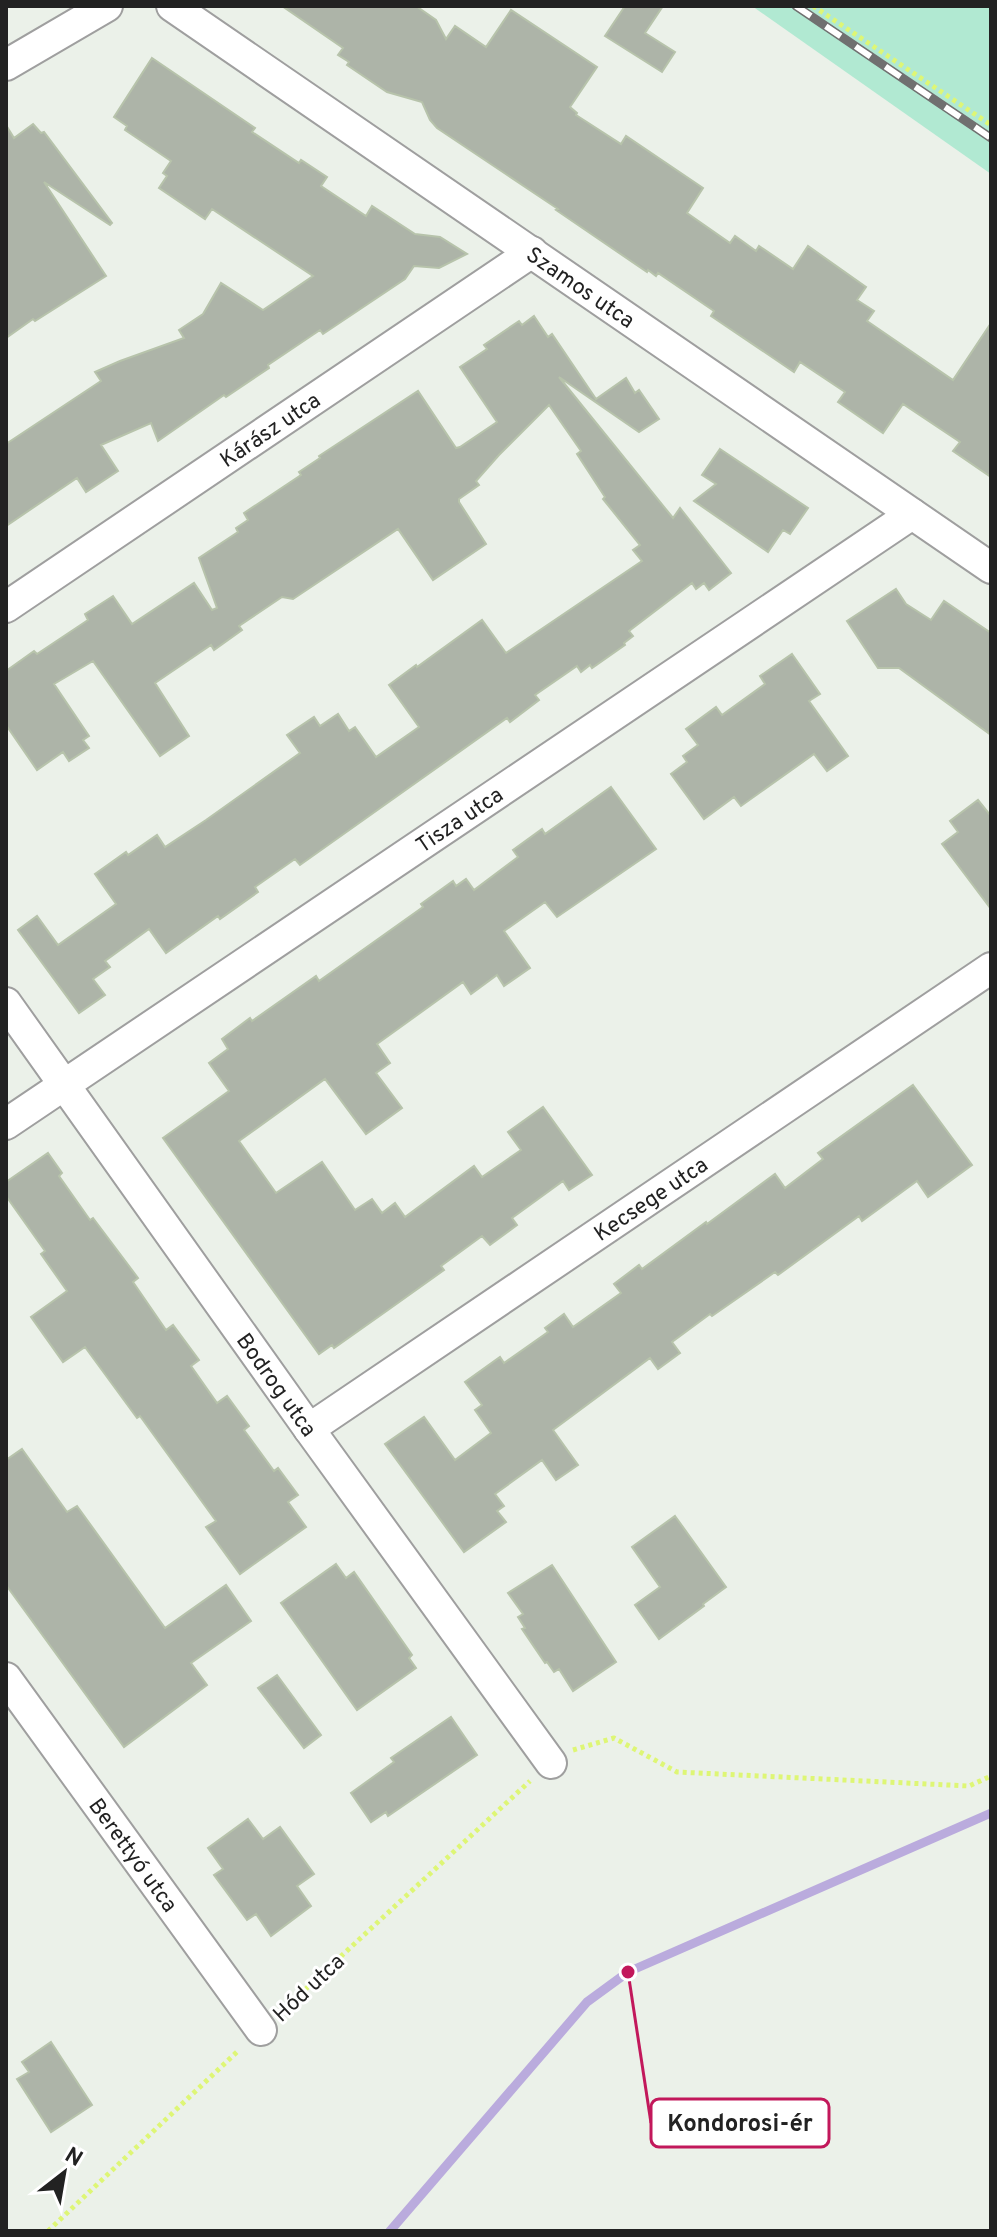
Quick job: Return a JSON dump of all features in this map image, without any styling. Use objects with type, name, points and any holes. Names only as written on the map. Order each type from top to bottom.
[{"type":"street","points":[[6,65],[107,6]]},
{"type":"street","name":"Szamos utca","points":[[172,6],[991,568]]},
{"type":"street","name":"Kárász utca","points":[[6,607],[532,252]]},
{"type":"street","name":"Tisza utca","points":[[6,1124],[912,514]]},
{"type":"street","name":"Kecsege utca","points":[[309,1429],[991,968]]},
{"type":"street","name":"Bodrog utca","points":[[6,1003],[309,1429],[562,1756]]},
{"type":"street","name":"Berettyó utca","points":[[6,1678],[261,2030]]},
{"type":"path","points":[[813,6],[991,125]]},
{"type":"path","points":[[562,1756],[614,1738],[677,1772],[969,1786],[991,1776]]},
{"type":"path","name":"Hód utca","points":[[48,2231],[261,2030],[562,1756]]},
{"type":"green space","points":[[752,6],[991,6],[991,174]]},
{"type":"building","points":[[282,6],[416,6],[436,20],[446,39],[455,26],[486,47],[511,10],[597,67],[570,107],[576,115],[621,144],[626,136],[703,188],[687,213],[730,243],[735,236],[756,251],[759,246],[793,269],[808,246],[866,287],[857,300],[874,311],[867,321],[953,380],[991,323],[991,477],[953,451],[960,442],[903,404],[883,433],[838,402],[845,392],[800,362],[794,372],[711,316],[714,311],[658,273],[656,276],[647,272],[556,210],[437,128],[422,102],[387,92],[347,65],[349,62],[338,55],[343,48]]},
{"type":"building","points":[[625,6],[663,6],[645,33],[675,52],[662,72],[605,36]]},
{"type":"building","points":[[152,58],[255,128],[252,132],[299,163],[301,160],[327,177],[321,186],[366,216],[372,206],[415,234],[440,237],[467,254],[439,268],[414,266],[405,279],[323,334],[320,330],[268,365],[269,368],[158,441],[151,423],[101,445],[118,471],[86,492],[77,478],[6,526],[6,444],[101,381],[95,372],[184,338],[179,330],[203,314],[221,283],[263,310],[313,276],[212,209],[205,219],[159,188],[167,176],[163,173],[171,161],[125,130],[127,126],[114,117]]},
{"type":"building","points":[[33,124],[41,133],[44,132],[112,223],[110,225],[44,182],[106,276],[6,338],[6,125],[14,138]]},
{"type":"building","points":[[534,316],[548,337],[552,334],[596,399],[626,378],[635,393],[639,390],[659,419],[639,432],[559,377],[673,518],[680,508],[731,573],[709,590],[704,583],[696,589],[692,583],[629,631],[633,636],[625,645],[592,668],[590,665],[581,672],[577,666],[535,695],[539,700],[510,722],[507,718],[300,865],[295,859],[255,887],[258,892],[166,953],[149,929],[105,961],[110,967],[93,979],[105,995],[79,1013],[18,930],[37,916],[58,945],[116,904],[95,874],[157,835],[165,847],[300,753],[287,735],[314,717],[320,726],[338,714],[349,731],[355,727],[376,757],[419,727],[389,685],[482,620],[506,653],[642,561],[633,550],[640,545],[603,499],[605,497],[577,454],[581,451],[549,405],[476,481],[479,485],[459,499],[486,544],[433,580],[398,529],[293,599],[282,597],[239,626],[242,630],[214,650],[211,645],[155,683],[189,736],[160,756],[93,661],[54,684],[89,736],[83,740],[89,748],[69,761],[63,752],[37,770],[6,725],[6,671],[88,620],[85,614],[113,596],[132,624],[194,583],[212,610],[217,608],[199,558],[238,532],[236,528],[248,520],[244,513],[301,475],[299,472],[319,456],[418,391],[456,448],[460,447],[497,422],[460,367],[487,349],[484,345],[519,321],[522,325]]},
{"type":"building","points":[[720,449],[808,508],[790,534],[783,530],[768,552],[694,501],[716,484],[702,475]]},
{"type":"building","points":[[896,589],[906,604],[931,620],[944,601],[991,633],[991,735],[899,668],[878,668],[847,621]]},
{"type":"building","points":[[792,654],[820,694],[809,701],[848,756],[827,771],[814,754],[741,806],[734,797],[704,819],[671,774],[687,762],[683,756],[698,745],[686,729],[716,707],[722,715],[765,684],[760,676]]},
{"type":"building","points":[[611,787],[656,849],[557,917],[545,902],[504,931],[530,968],[504,986],[497,975],[471,994],[463,982],[377,1044],[390,1063],[376,1073],[402,1108],[366,1134],[325,1079],[239,1141],[276,1193],[322,1162],[355,1210],[372,1199],[382,1213],[395,1203],[405,1217],[474,1166],[482,1177],[521,1150],[508,1132],[543,1107],[592,1175],[569,1190],[563,1181],[512,1218],[517,1225],[490,1245],[482,1236],[441,1266],[444,1270],[334,1348],[332,1345],[319,1354],[163,1138],[229,1091],[209,1063],[228,1049],[222,1039],[316,976],[319,981],[423,907],[421,904],[453,881],[456,886],[466,879],[474,890],[518,857],[513,850],[542,829],[545,834]]},
{"type":"building","points":[[978,800],[991,816],[991,909],[942,844],[958,832],[950,821]]},
{"type":"building","points":[[913,1085],[972,1165],[928,1197],[917,1181],[862,1221],[859,1216],[778,1275],[775,1272],[672,1342],[680,1353],[658,1369],[650,1358],[553,1430],[578,1465],[556,1480],[542,1460],[495,1494],[504,1506],[497,1511],[506,1522],[464,1552],[385,1444],[424,1417],[455,1460],[491,1433],[475,1410],[482,1405],[465,1382],[500,1357],[504,1363],[548,1332],[545,1328],[564,1314],[573,1327],[621,1293],[614,1284],[639,1265],[642,1269],[775,1174],[785,1188],[823,1159],[818,1153]]},
{"type":"building","points":[[48,1153],[62,1173],[59,1176],[90,1220],[93,1218],[138,1278],[133,1282],[166,1330],[173,1325],[199,1360],[191,1366],[217,1403],[227,1396],[249,1426],[244,1430],[274,1471],[278,1468],[298,1495],[288,1502],[306,1527],[240,1574],[206,1527],[216,1521],[140,1416],[137,1418],[85,1347],[63,1362],[31,1317],[67,1291],[41,1254],[45,1251],[6,1196],[6,1182]]},
{"type":"building","points":[[22,1449],[67,1512],[77,1506],[165,1628],[226,1585],[251,1621],[191,1663],[207,1685],[124,1747],[6,1585],[6,1460]]},
{"type":"building","points":[[675,1516],[726,1587],[659,1639],[635,1605],[660,1587],[632,1547]]},
{"type":"building","points":[[336,1564],[346,1578],[354,1572],[412,1655],[409,1658],[416,1668],[357,1710],[281,1603]]},
{"type":"building","points":[[552,1565],[616,1662],[573,1691],[559,1669],[554,1672],[545,1663],[522,1629],[525,1628],[518,1617],[523,1614],[508,1593]]},
{"type":"building","points":[[277,1675],[321,1735],[304,1748],[258,1688]]},
{"type":"building","points":[[451,1717],[477,1755],[388,1816],[386,1812],[371,1822],[351,1793],[394,1762],[391,1758]]},
{"type":"building","points":[[248,1819],[263,1839],[280,1827],[314,1874],[297,1886],[311,1906],[271,1936],[256,1914],[247,1920],[214,1875],[223,1869],[208,1848]]},
{"type":"building","points":[[51,2042],[92,2105],[51,2132],[17,2079],[29,2072],[22,2062]]},
{"type":"waterway","points":[[390,2231],[587,2002],[628,1972],[991,1813]]},
{"type":"railway","points":[[796,6],[991,138]]},
{"type":"place","name":"Kondorosi-ér","points":[[628,1972]]}]
